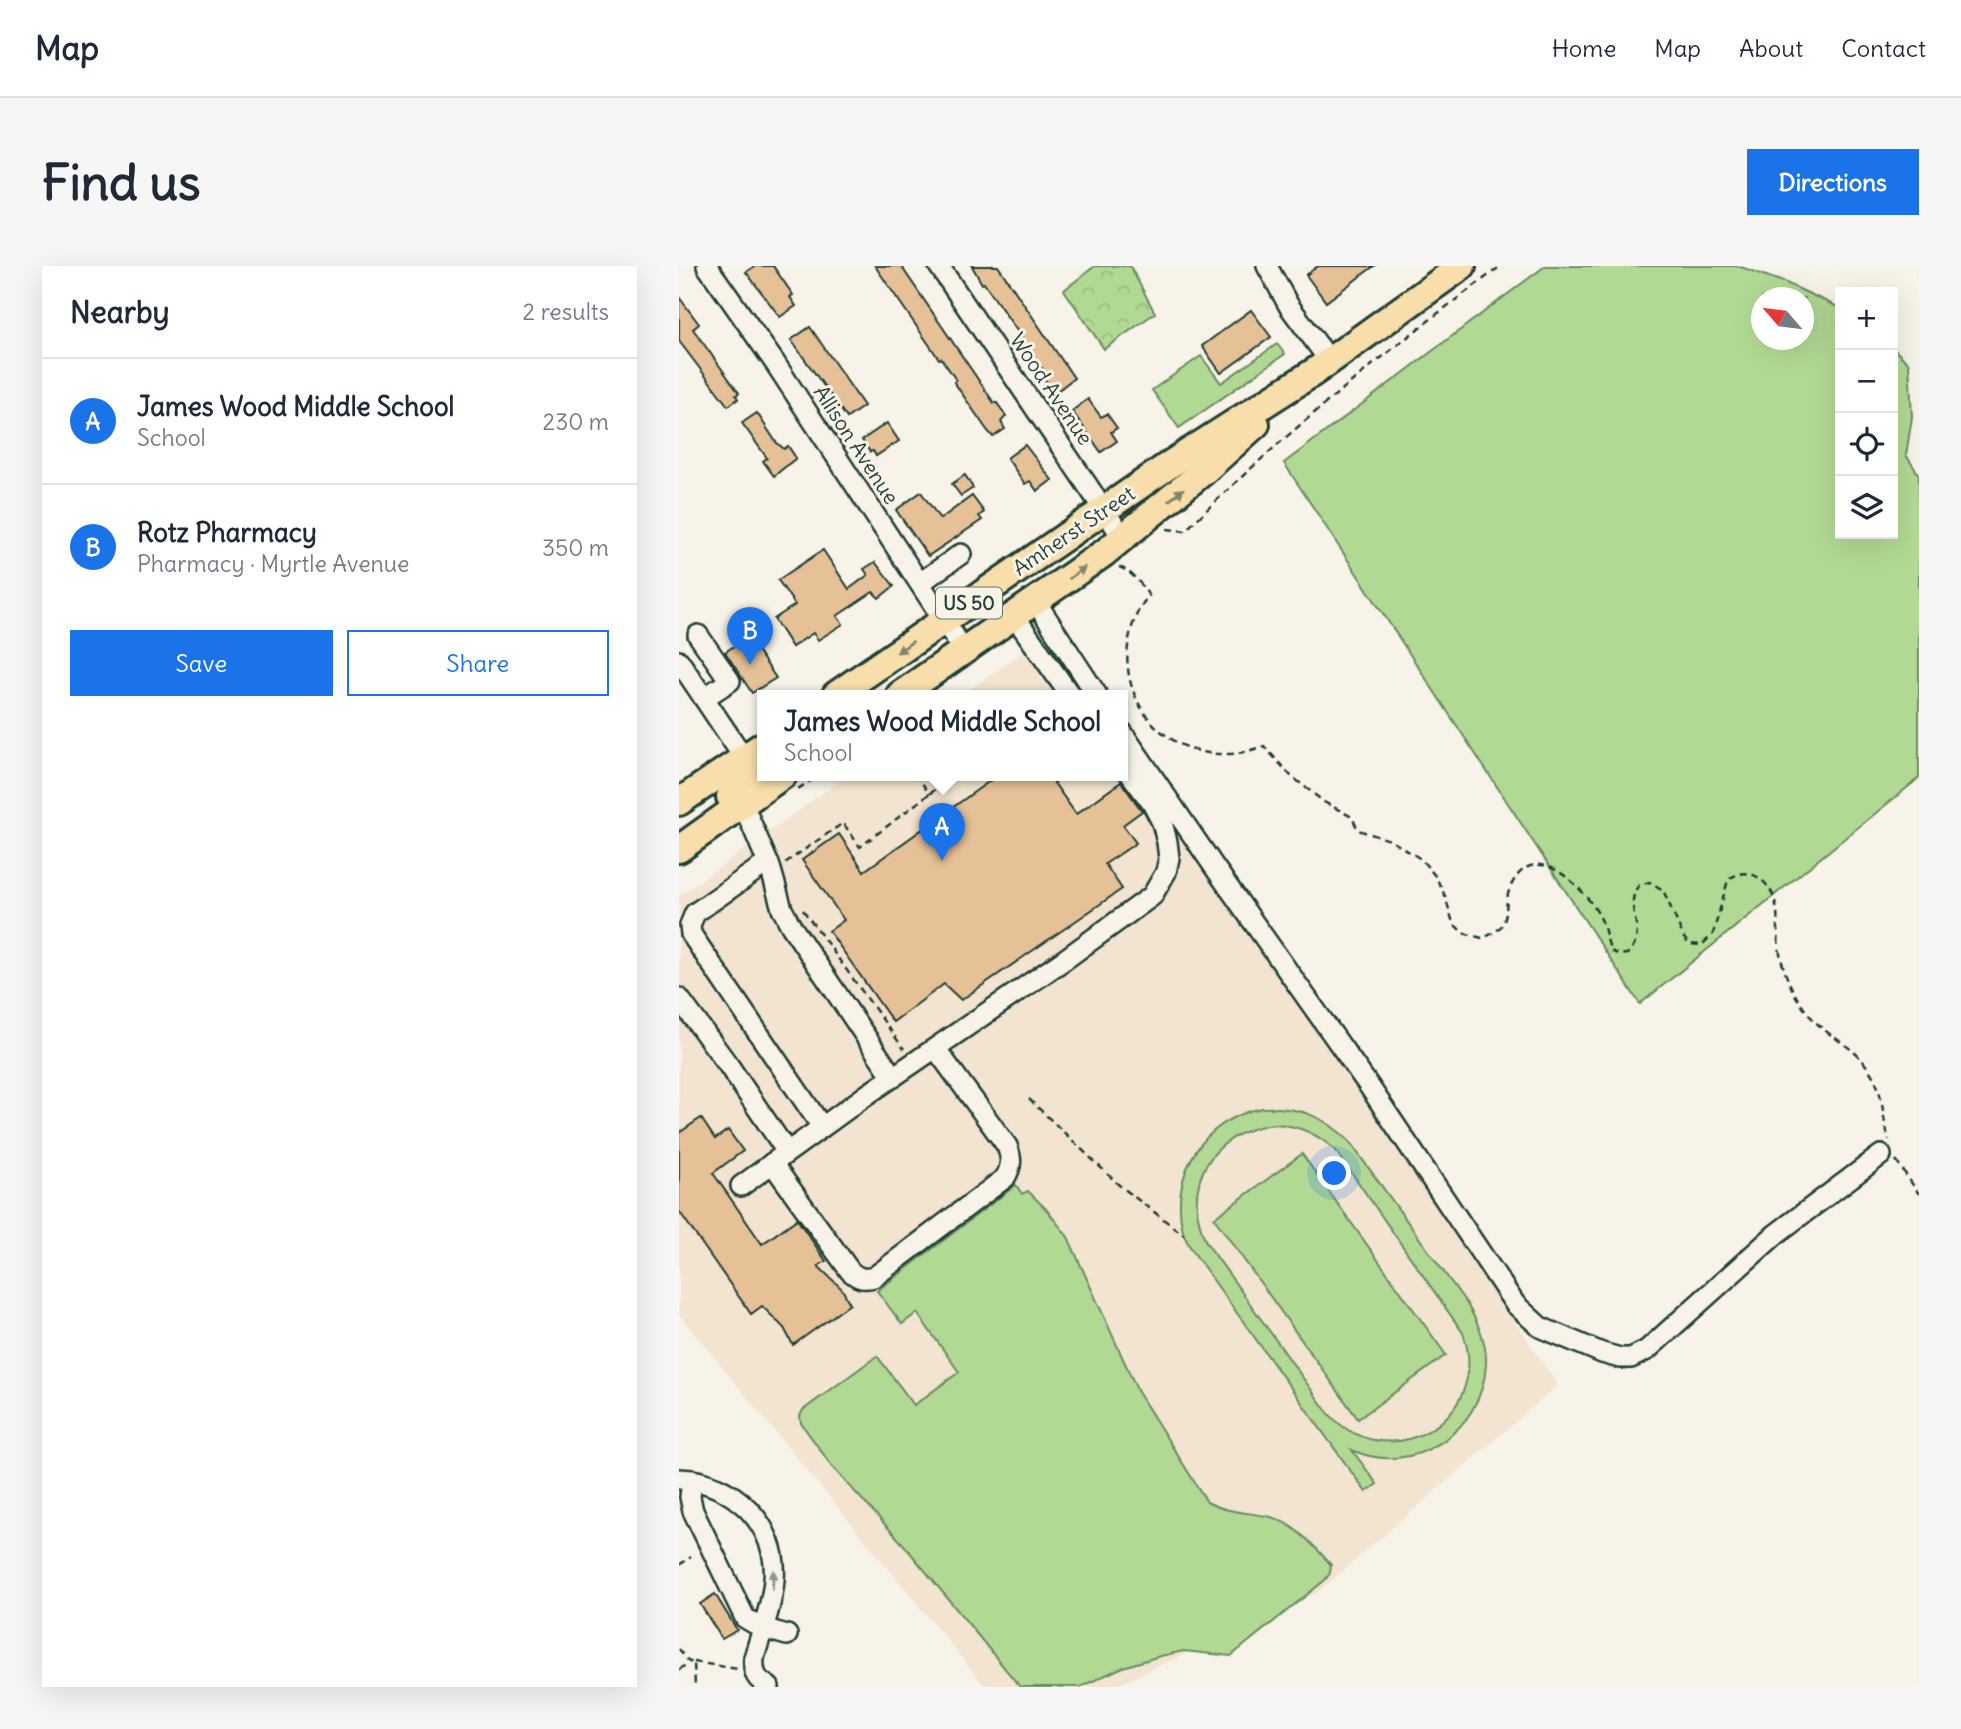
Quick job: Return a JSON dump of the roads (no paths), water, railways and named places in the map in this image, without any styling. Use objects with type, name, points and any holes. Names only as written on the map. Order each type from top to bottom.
[{"type":"main road","name":"Amherst Street","points":[[843,690],[1172,463],[1321,366],[1462,266]]},
{"type":"main road","name":"Amherst Street","points":[[907,690],[1026,609],[1123,538],[1204,471],[1321,366]]},
{"type":"main road","points":[[1026,609],[1008,600],[1010,588],[1039,554]]},
{"type":"main road","points":[[679,802],[753,752]]},
{"type":"main road","points":[[690,841],[753,777],[753,752]]},
{"type":"main road","points":[[690,841],[775,781]]},
{"type":"street","name":"Allison Avenue","points":[[707,266],[775,363],[964,651]]},
{"type":"street","name":"Wood Avenue","points":[[939,266],[1123,538]]},
{"type":"street","points":[[1267,266],[1321,366]]},
{"type":"street","points":[[920,583],[961,554]]},
{"type":"street","points":[[1026,609],[1067,690]]},
{"type":"street","points":[[1026,609],[1093,690]]},
{"type":"street","points":[[698,635],[730,681],[704,698]]},
{"type":"street","points":[[679,661],[704,698],[753,752]]},
{"type":"street","points":[[1128,741],[1369,1086],[1515,1304],[1540,1327],[1572,1342],[1621,1358],[1631,1358],[1647,1350],[1776,1234],[1889,1152]]},
{"type":"street","points":[[741,1186],[1151,896],[1160,885],[1168,858],[1167,842],[1162,822],[1152,803],[1128,771]]},
{"type":"street","points":[[743,804],[776,864],[782,909],[791,926],[893,1077]]},
{"type":"street","points":[[776,864],[758,869],[695,913],[690,925],[691,934],[822,1127]]},
{"type":"street","points":[[679,998],[729,1066],[779,1158],[850,1271],[866,1280],[874,1277],[1005,1178],[1011,1168],[1007,1146],[936,1049]]},
{"type":"street","points":[[769,1687],[746,1672],[762,1628],[775,1577],[771,1550],[763,1527],[737,1498],[715,1486],[685,1480],[693,1511],[741,1613],[749,1622],[762,1628],[787,1635]]},
{"type":"place","name":"Rotz Pharmacy","points":[[750,665]]},
{"type":"place","name":"James Wood Middle School","points":[[942,861]]}]
